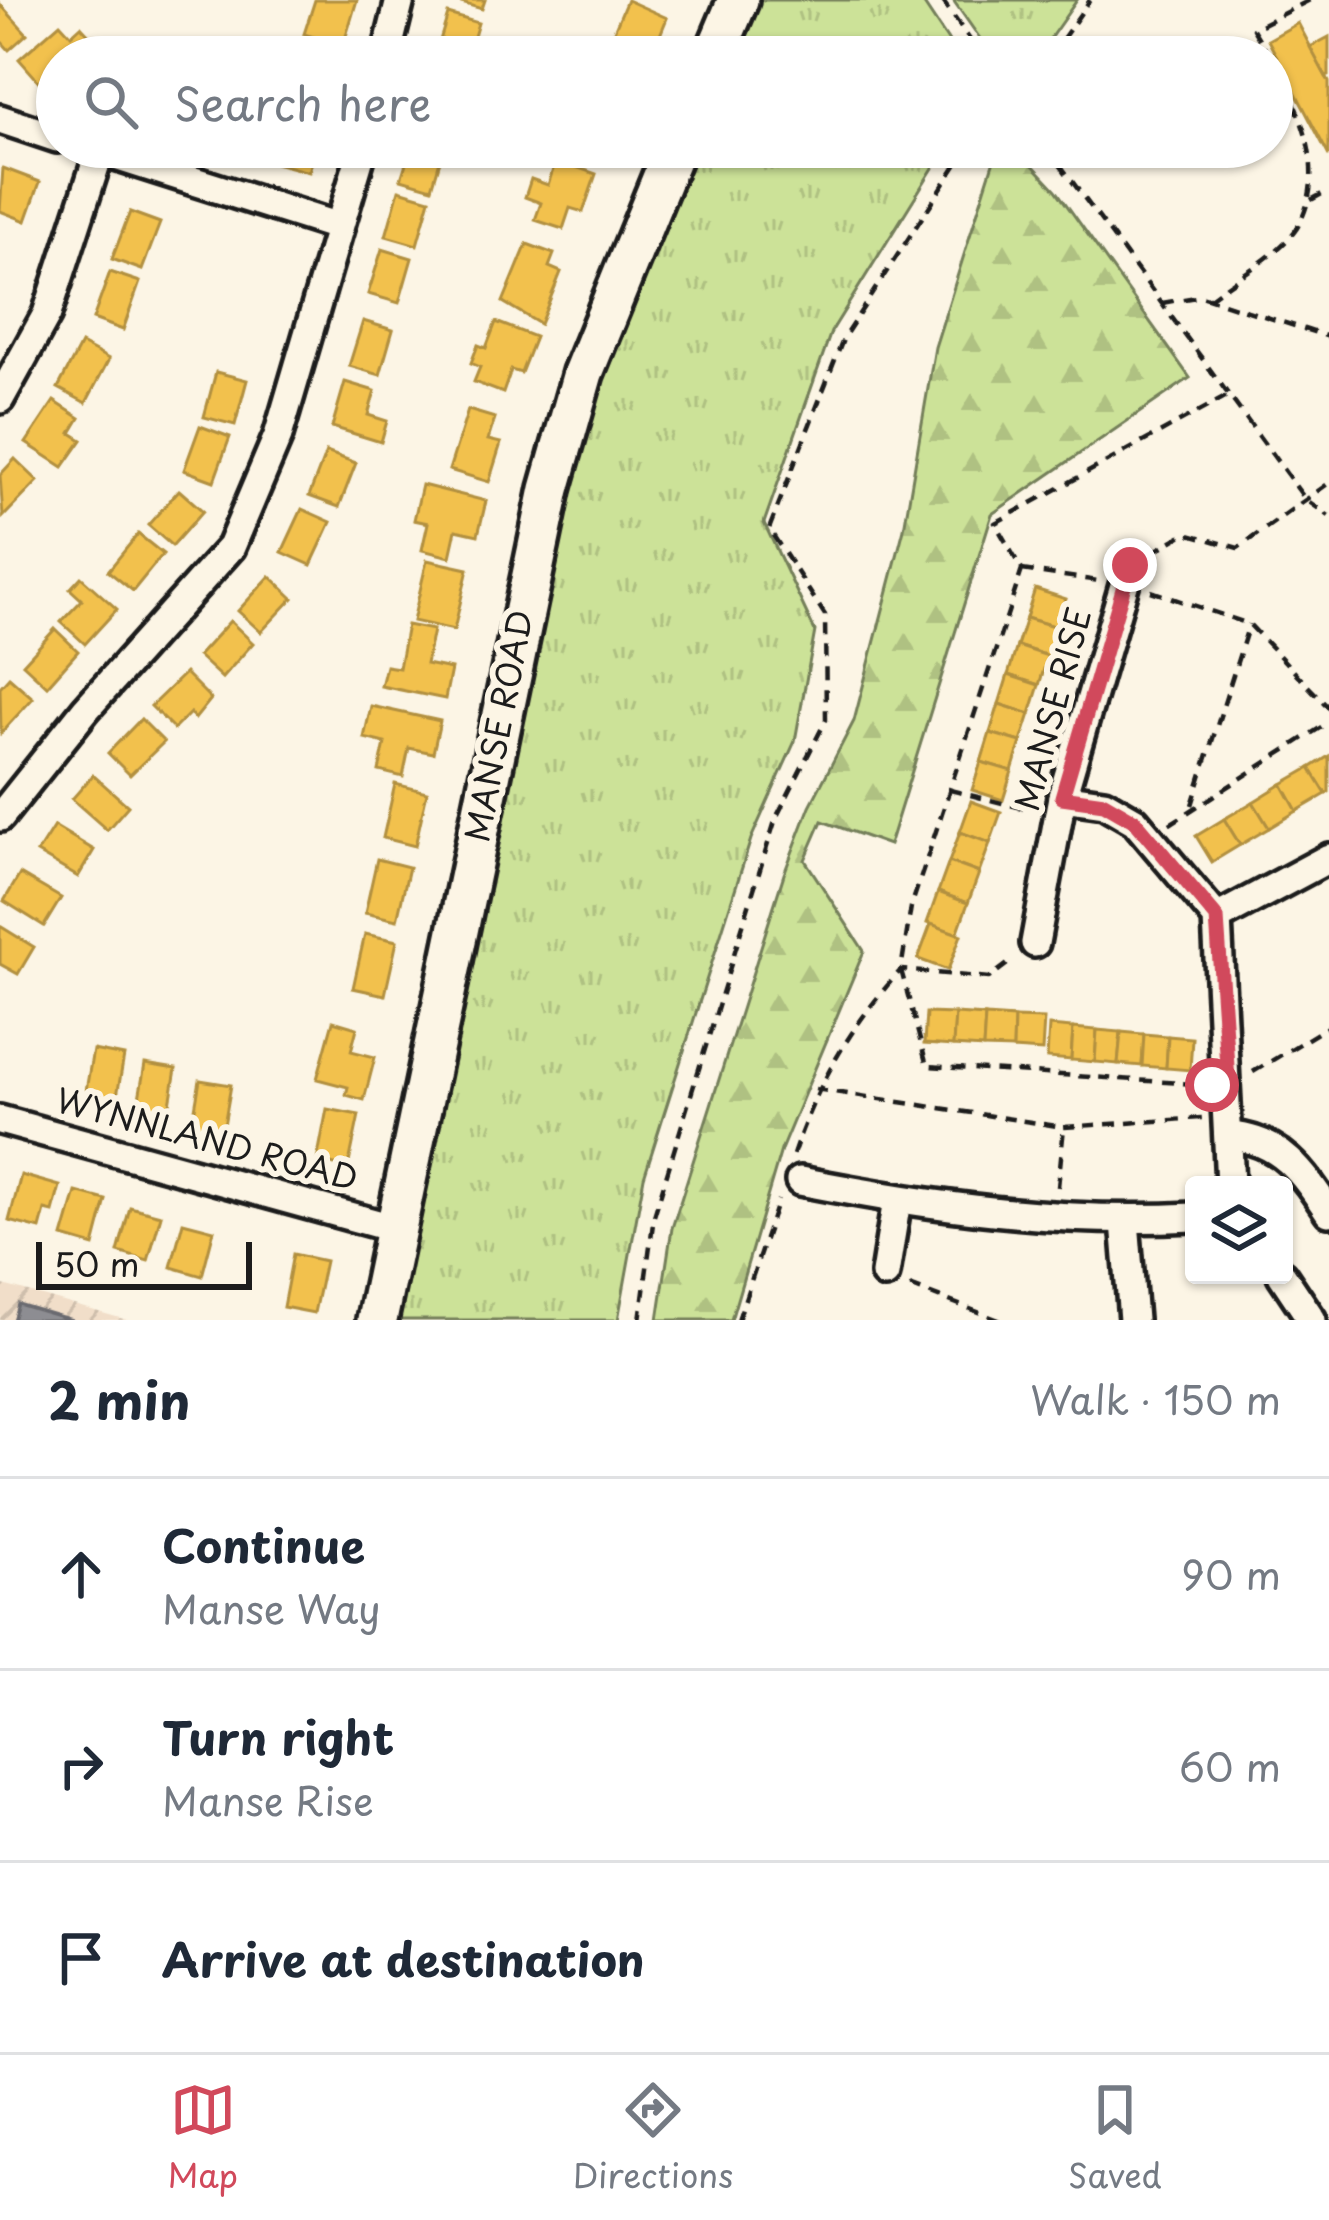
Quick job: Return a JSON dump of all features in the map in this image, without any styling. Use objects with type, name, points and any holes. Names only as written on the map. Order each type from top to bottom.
[{"type":"main road","points":[[723,36],[738,0]]},
{"type":"main road","name":"MANSE ROAD","points":[[377,1320],[550,489],[584,373],[667,168]]},
{"type":"street","points":[[391,36],[400,0]]},
{"type":"street","points":[[0,119],[36,131]]},
{"type":"street","points":[[0,399],[47,314],[88,168]]},
{"type":"street","points":[[153,168],[339,227]]},
{"type":"street","points":[[0,818],[86,709],[231,548],[278,436],[357,168]]},
{"type":"street","name":"MANSE RISE","points":[[1036,943],[1060,807],[1128,574]]},
{"type":"street","points":[[1060,807],[1104,803],[1152,839],[1217,918],[1230,1176]]},
{"type":"street","points":[[1217,918],[1329,858]]},
{"type":"street","name":"WYNNLAND ROAD","points":[[0,1120],[395,1229]]},
{"type":"street","points":[[1231,1126],[1296,1163],[1329,1212]]},
{"type":"street","points":[[790,1178],[897,1200],[1055,1218],[1185,1218]]},
{"type":"street","points":[[884,1274],[897,1200]]},
{"type":"street","points":[[1125,1221],[1133,1320]]},
{"type":"street","points":[[1288,1284],[1312,1320]]},
{"type":"path","points":[[942,0],[967,36]]},
{"type":"path","points":[[1065,36],[1090,0]]},
{"type":"path","points":[[1257,36],[1253,29],[1310,0]]},
{"type":"path","points":[[1209,299],[1296,230],[1311,200],[1305,118],[1293,97]]},
{"type":"path","points":[[640,1320],[654,1216],[735,949],[776,818],[826,721],[825,615],[769,529],[844,337],[954,168]]},
{"type":"path","points":[[1062,168],[1304,499],[1329,516]]},
{"type":"path","points":[[1311,200],[1329,190]]},
{"type":"path","points":[[1160,304],[1174,298],[1209,299],[1329,337]]},
{"type":"path","points":[[1227,396],[995,523],[1022,571],[911,907],[901,970],[927,1066],[1212,1085],[1228,1081],[1329,1026]]},
{"type":"path","points":[[1128,574],[1186,532],[1238,548],[1329,482]]},
{"type":"path","points":[[1022,571],[1065,580],[1128,574],[1249,624],[1329,708]]},
{"type":"path","points":[[1192,805],[1249,624]]},
{"type":"path","points":[[1152,839],[1192,805],[1329,722]]},
{"type":"path","points":[[950,790],[1060,807]]},
{"type":"path","points":[[901,970],[989,978],[1036,943]]},
{"type":"path","points":[[739,1320],[790,1178],[815,1089],[873,1001],[901,970]]},
{"type":"path","points":[[815,1089],[1064,1127],[1231,1126]]},
{"type":"path","points":[[1055,1218],[1064,1127]]},
{"type":"path","points":[[884,1274],[999,1320]]},
{"type":"shaded area","points":[[0,1284],[127,1320],[0,1320]]},
{"type":"green space","points":[[760,0],[921,0],[945,36],[744,36]]},
{"type":"green space","points":[[953,0],[1077,0],[1052,36],[978,36]]},
{"type":"green space","points":[[686,168],[933,168],[831,332],[764,523],[815,631],[795,741],[751,839],[644,1177],[618,1320],[398,1320],[591,394]]},
{"type":"green space","points":[[991,168],[1036,168],[1190,378],[992,514],[889,845],[822,821],[805,860],[864,951],[781,1150],[731,1320],[658,1320],[672,1228],[784,874],[810,806],[854,721],[904,529],[935,347]]},
{"type":"building: Homes","points":[[315,0],[357,0],[346,36],[304,34]]},
{"type":"building: Homes","points":[[451,0],[485,0],[482,9]]},
{"type":"building: Homes","points":[[627,0],[667,18],[660,36],[612,36]]},
{"type":"building: Homes","points":[[0,4],[27,34],[9,50],[0,40]]},
{"type":"building: Homes","points":[[448,14],[478,23],[474,36],[441,36]]},
{"type":"building: Homes","points":[[60,23],[71,35],[81,26],[90,36],[45,36]]},
{"type":"building: Homes","points":[[1298,23],[1329,82],[1329,156],[1293,88],[1293,36],[1275,36]]},
{"type":"building: Homes","points":[[1329,37],[1329,76],[1326,77],[1310,47]]},
{"type":"building: Homes","points":[[36,44],[36,78],[19,59]]},
{"type":"building: Homes","points":[[3,168],[40,182],[26,221],[0,211]]},
{"type":"building: Homes","points":[[404,168],[438,168],[432,188],[401,179]]},
{"type":"building: Homes","points":[[553,168],[596,174],[583,212],[570,208],[563,229],[535,220],[541,203],[525,197],[531,179],[548,185]]},
{"type":"building: Homes","points":[[399,190],[430,199],[417,245],[386,236]]},
{"type":"building: Homes","points":[[130,212],[160,223],[142,270],[112,259]]},
{"type":"building: Homes","points":[[527,244],[554,254],[549,267],[561,272],[540,324],[503,302]]},
{"type":"building: Homes","points":[[382,249],[412,258],[399,303],[368,294]]},
{"type":"building: Homes","points":[[110,272],[140,282],[123,330],[93,319]]},
{"type":"building: Homes","points":[[363,321],[393,330],[380,375],[349,366]]},
{"type":"building: Homes","points":[[496,322],[535,337],[521,373],[511,370],[503,393],[474,382],[480,367],[471,363],[478,345],[486,348]]},
{"type":"building: Homes","points":[[81,344],[109,359],[86,403],[58,388]]},
{"type":"building: Homes","points":[[216,372],[247,380],[235,425],[204,417]]},
{"type":"building: Homes","points":[[345,382],[375,391],[368,415],[387,421],[381,442],[332,427]]},
{"type":"building: Homes","points":[[54,401],[80,418],[71,433],[82,440],[63,467],[26,443]]},
{"type":"building: Homes","points":[[468,410],[495,418],[488,440],[501,443],[489,482],[449,470]]},
{"type":"building: Homes","points":[[200,426],[230,437],[214,481],[184,470]]},
{"type":"building: Homes","points":[[326,452],[356,463],[339,507],[309,496]]},
{"type":"building: Homes","points":[[15,459],[38,481],[3,517],[0,475]]},
{"type":"building: Homes","points":[[422,485],[486,501],[478,535],[456,530],[450,557],[422,550],[428,523],[414,520]]},
{"type":"building: Homes","points":[[179,490],[203,511],[172,546],[148,525]]},
{"type":"building: Homes","points":[[302,509],[331,522],[311,565],[282,552]]},
{"type":"building: Homes","points":[[138,534],[163,554],[133,591],[108,571]]},
{"type":"building: Homes","points":[[427,560],[468,569],[454,630],[413,621]]},
{"type":"building: Homes","points":[[270,576],[293,598],[261,632],[238,611]]},
{"type":"building: Homes","points":[[81,577],[117,609],[85,644],[61,622],[82,600],[70,589]]},
{"type":"building: Homes","points":[[1035,589],[1066,599],[1057,627],[1026,618]]},
{"type":"building: Homes","points":[[1026,618],[1057,627],[1048,656],[1017,646]]},
{"type":"building: Homes","points":[[230,621],[253,643],[222,678],[198,656]]},
{"type":"building: Homes","points":[[407,625],[433,630],[426,664],[451,669],[445,699],[381,686],[386,666],[399,668]]},
{"type":"building: Homes","points":[[55,629],[78,651],[47,686],[23,664]]},
{"type":"building: Homes","points":[[1017,646],[1048,656],[1039,685],[1008,675]]},
{"type":"building: Homes","points":[[185,673],[211,699],[195,719],[190,713],[174,729],[151,706]]},
{"type":"building: Homes","points":[[1008,675],[1039,685],[1030,714],[999,704]]},
{"type":"building: Homes","points":[[9,677],[33,698],[1,733],[0,687]]},
{"type":"building: Homes","points":[[999,704],[1030,714],[1021,742],[990,733]]},
{"type":"building: Homes","points":[[371,706],[440,721],[433,753],[409,748],[403,777],[379,771],[385,743],[364,738]]},
{"type":"building: Homes","points":[[141,719],[164,742],[130,775],[108,753]]},
{"type":"building: Homes","points":[[990,733],[1021,742],[1012,771],[981,762]]},
{"type":"building: Homes","points":[[1329,756],[1329,792],[1326,794],[1310,768]]},
{"type":"building: Homes","points":[[981,762],[1012,771],[1003,800],[972,790]]},
{"type":"building: Homes","points":[[1310,768],[1326,794],[1297,811],[1282,784]]},
{"type":"building: Homes","points":[[93,775],[128,806],[107,830],[72,799]]},
{"type":"building: Homes","points":[[395,784],[427,792],[415,846],[383,838]]},
{"type":"building: Homes","points":[[1282,784],[1297,811],[1269,828],[1253,802]]},
{"type":"building: Homes","points":[[971,801],[1001,812],[990,843],[960,832]]},
{"type":"building: Homes","points":[[1253,802],[1269,828],[1240,845],[1224,819]]},
{"type":"building: Homes","points":[[1224,819],[1240,845],[1212,862],[1196,836]]},
{"type":"building: Homes","points":[[54,826],[94,850],[78,877],[37,853]]},
{"type":"building: Homes","points":[[960,832],[990,843],[979,873],[949,862]]},
{"type":"building: Homes","points":[[377,859],[409,867],[397,920],[365,913]]},
{"type":"building: Homes","points":[[949,862],[979,873],[968,903],[938,892]]},
{"type":"building: Homes","points":[[20,874],[61,898],[44,926],[4,901]]},
{"type":"building: Homes","points":[[938,892],[968,903],[957,934],[927,923]]},
{"type":"building: Homes","points":[[931,924],[961,935],[948,970],[918,959]]},
{"type":"building: Homes","points":[[0,926],[34,947],[18,974],[0,964]]},
{"type":"building: Homes","points":[[365,934],[397,941],[385,995],[353,988]]},
{"type":"building: Homes","points":[[926,1013],[955,1014],[953,1046],[924,1044]]},
{"type":"building: Homes","points":[[955,1014],[985,1016],[983,1048],[953,1046]]},
{"type":"building: Homes","points":[[985,1016],[1014,1018],[1013,1049],[983,1048]]},
{"type":"building: Homes","points":[[1014,1018],[1044,1019],[1042,1051],[1013,1049]]},
{"type":"building: Homes","points":[[333,1021],[357,1028],[351,1051],[375,1057],[364,1100],[346,1095],[348,1087],[317,1079]]},
{"type":"building: Homes","points":[[1049,1026],[1073,1028],[1071,1060],[1047,1058]]},
{"type":"building: Homes","points":[[1073,1028],[1097,1030],[1095,1062],[1071,1060]]},
{"type":"building: Homes","points":[[1097,1030],[1121,1032],[1118,1064],[1095,1062]]},
{"type":"building: Homes","points":[[1121,1032],[1144,1034],[1142,1066],[1118,1064]]},
{"type":"building: Homes","points":[[1144,1034],[1168,1036],[1166,1068],[1142,1066]]},
{"type":"building: Homes","points":[[1168,1036],[1192,1038],[1190,1070],[1166,1068]]},
{"type":"building: Homes","points":[[93,1050],[124,1056],[116,1102],[85,1096]]},
{"type":"building: Homes","points":[[145,1064],[176,1069],[168,1116],[137,1110]]},
{"type":"building: Homes","points":[[200,1080],[231,1085],[223,1131],[192,1126]]},
{"type":"building: Homes","points":[[327,1109],[359,1115],[348,1168],[317,1161]]},
{"type":"building: Homes","points":[[21,1175],[60,1186],[53,1212],[45,1210],[40,1229],[9,1221]]},
{"type":"building: Homes","points":[[76,1192],[106,1200],[94,1246],[63,1237]]},
{"type":"building: Homes","points":[[130,1207],[161,1215],[148,1261],[118,1252]]},
{"type":"building: Homes","points":[[183,1222],[214,1230],[202,1276],[171,1267]]},
{"type":"building: Homes","points":[[293,1254],[325,1261],[314,1313],[283,1307]]},
{"type":"building: Industry","points":[[18,1304],[72,1320],[13,1320]]},
{"type":"route","points":[[1130,565],[1062,797],[1104,803],[1135,821],[1183,872],[1217,918],[1228,1081],[1212,1085]]}]
